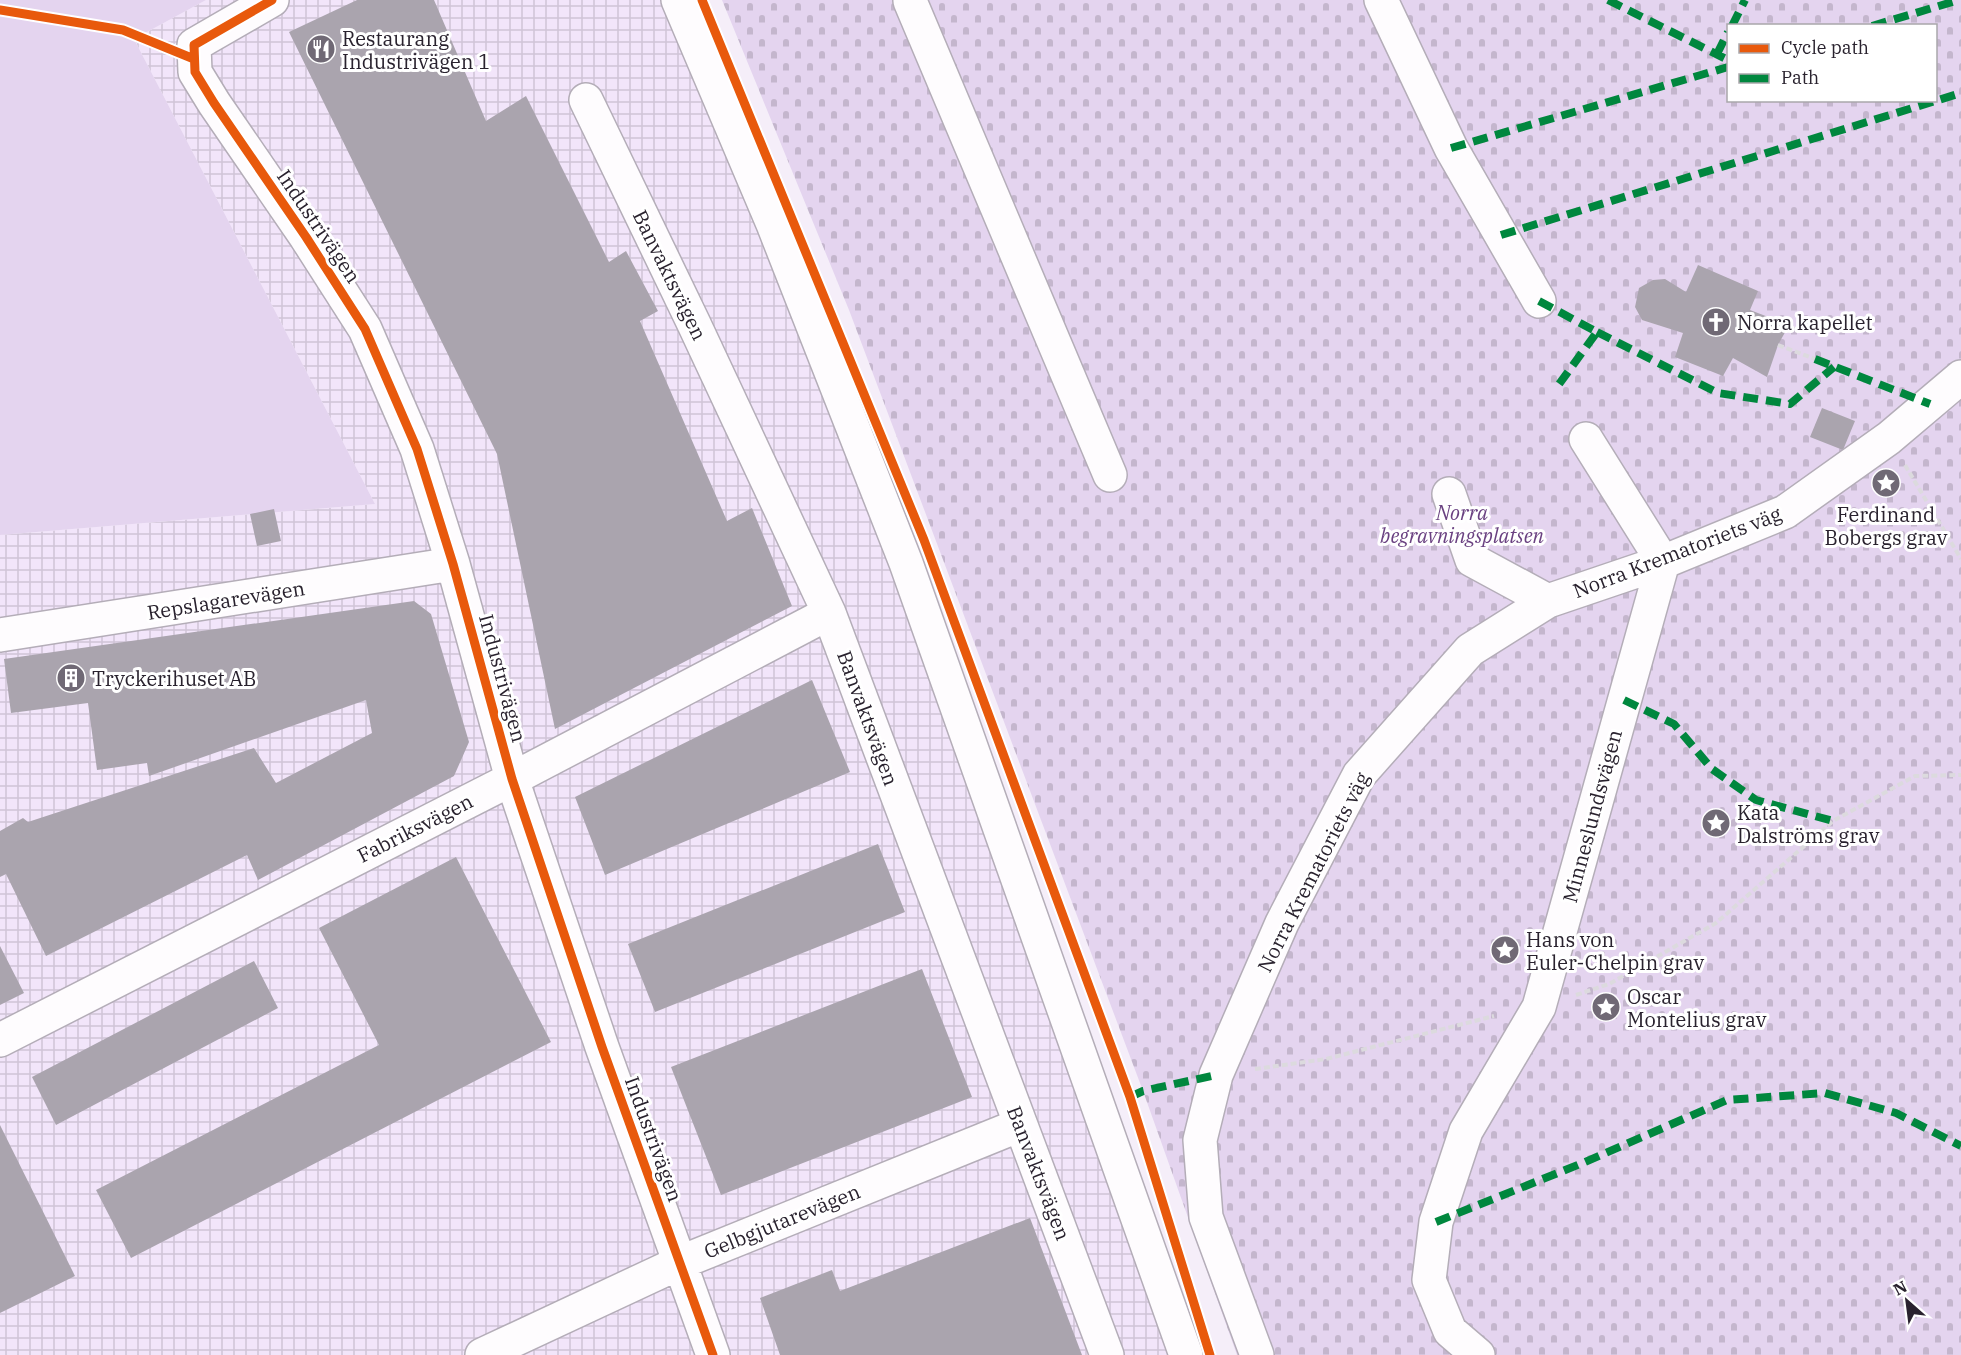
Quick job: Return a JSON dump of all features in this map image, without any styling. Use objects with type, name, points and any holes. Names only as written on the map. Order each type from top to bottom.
[{"type":"street","name":"Industrivägen","points":[[272,0],[194,45],[195,72],[365,328],[417,449],[453,564],[512,779],[602,1047],[713,1355]]},
{"type":"street","points":[[678,0],[773,224],[906,563],[1186,1355]]},
{"type":"street","points":[[910,0],[1110,475]]},
{"type":"street","points":[[1381,0],[1451,148],[1539,301]]},
{"type":"street","name":"Banvaktsvägen","points":[[586,100],[694,324],[829,614],[1107,1355]]},
{"type":"street","name":"Norra Krematoriets väg","points":[[1257,1355],[1206,1217],[1200,1140],[1216,1075],[1282,923],[1359,776],[1470,650],[1548,601],[1663,562],[1785,512],[1889,438],[1961,376]]},
{"type":"street","points":[[1586,439],[1663,562]]},
{"type":"street","points":[[1449,494],[1473,560],[1548,601]]},
{"type":"street","name":"Minneslundsvägen","points":[[1478,1355],[1450,1331],[1430,1280],[1436,1222],[1466,1131],[1539,1007],[1663,562]]},
{"type":"street","name":"Repslagarevägen","points":[[0,635],[453,564]]},
{"type":"street","name":"Fabriksvägen","points":[[0,1040],[512,779],[829,614]]},
{"type":"street","name":"Gelbgjutarevägen","points":[[482,1355],[679,1263],[1020,1125]]},
{"type":"path","points":[[1778,345],[1815,359]]},
{"type":"path","points":[[1889,438],[1961,559]]},
{"type":"path","points":[[1216,1075],[1326,1059],[1462,1023],[1539,1007],[1610,984],[1716,923],[1833,821],[1915,777],[1961,775]]},
{"type":"shaded area","points":[[206,0],[686,0],[1184,1355],[0,1355],[0,535],[375,504],[134,39]]},
{"type":"green space","points":[[0,0],[206,0],[134,39],[375,504],[0,535]]},
{"type":"green space","name":"Norra begravningsplatsen","points":[[722,0],[1961,0],[1961,1355],[1237,1355],[1143,1091],[849,310]]},
{"type":"building","points":[[357,0],[434,0],[486,121],[526,96],[609,262],[626,251],[658,311],[640,321],[727,521],[752,508],[792,606],[555,729],[497,454],[289,32]]},
{"type":"building","name":"Norra kapellet","points":[[1698,265],[1758,291],[1750,310],[1789,325],[1778,345],[1767,377],[1733,358],[1723,376],[1675,357],[1683,333],[1642,320],[1635,307],[1639,288],[1653,280],[1665,279],[1686,292]]},
{"type":"building","points":[[1822,408],[1855,421],[1843,450],[1810,437]]},
{"type":"building","points":[[274,509],[281,541],[257,546],[250,514]]},
{"type":"building","points":[[414,601],[431,614],[469,742],[454,776],[258,880],[247,855],[46,956],[6,874],[0,877],[0,831],[23,818],[28,822],[254,748],[276,783],[372,733],[366,700],[149,776],[147,763],[97,770],[88,703],[11,713],[4,659]]},
{"type":"building","points":[[812,680],[850,772],[605,875],[575,797]]},
{"type":"building","points":[[878,844],[905,912],[655,1012],[628,944]]},
{"type":"building","points":[[456,857],[551,1042],[131,1258],[96,1190],[379,1045],[319,928]]},
{"type":"building","points":[[0,946],[24,993],[0,1005]]},
{"type":"building","points":[[254,961],[278,1008],[56,1125],[32,1077]]},
{"type":"building","points":[[922,969],[972,1097],[721,1195],[671,1067]]},
{"type":"building","points":[[0,1125],[75,1276],[0,1313]]},
{"type":"building","points":[[1030,1218],[1082,1355],[780,1355],[760,1298],[832,1270],[840,1291]]},
{"type":"marked path","points":[[1608,0],[1727,60]]},
{"type":"marked path","points":[[1733,24],[1745,0]]},
{"type":"marked path","points":[[1879,24],[1959,0]]},
{"type":"marked path","points":[[1717,54],[1727,34]]},
{"type":"marked path","points":[[1451,148],[1727,67]]},
{"type":"marked path","points":[[1937,100],[1961,93]]},
{"type":"marked path","points":[[1501,235],[1932,102]]},
{"type":"marked path","points":[[1539,301],[1597,332],[1557,387]]},
{"type":"marked path","points":[[1597,332],[1718,393],[1790,404],[1834,367]]},
{"type":"marked path","points":[[1815,359],[1930,404]]},
{"type":"marked path","points":[[1624,700],[1674,724],[1712,769],[1756,800],[1833,821]]},
{"type":"marked path","points":[[1130,1097],[1143,1091],[1216,1075]]},
{"type":"marked path","points":[[1436,1222],[1585,1162],[1727,1100],[1825,1093],[1896,1113],[1961,1146]]},
{"type":"cycle path","points":[[272,0],[194,45],[195,72],[365,329],[417,449],[453,564],[512,779],[602,1047],[713,1355]]},
{"type":"cycle path","points":[[702,0],[924,540],[1130,1097],[1210,1355]]},
{"type":"cycle path","points":[[0,10],[123,30],[194,59]]},
{"type":"place","name":"Restaurang Industrivägen 1","points":[[321,49]]},
{"type":"place","name":"Norra kapellet","points":[[1716,322]]},
{"type":"place","name":"Ferdinand Bobergs grav","points":[[1886,483]]},
{"type":"place","name":"Tryckerihuset AB","points":[[71,678]]},
{"type":"place","name":"Kata Dalströms grav","points":[[1716,823]]},
{"type":"place","name":"Hans von Euler-Chelpin grav","points":[[1505,950]]},
{"type":"place","name":"Oscar Montelius grav","points":[[1606,1007]]}]
